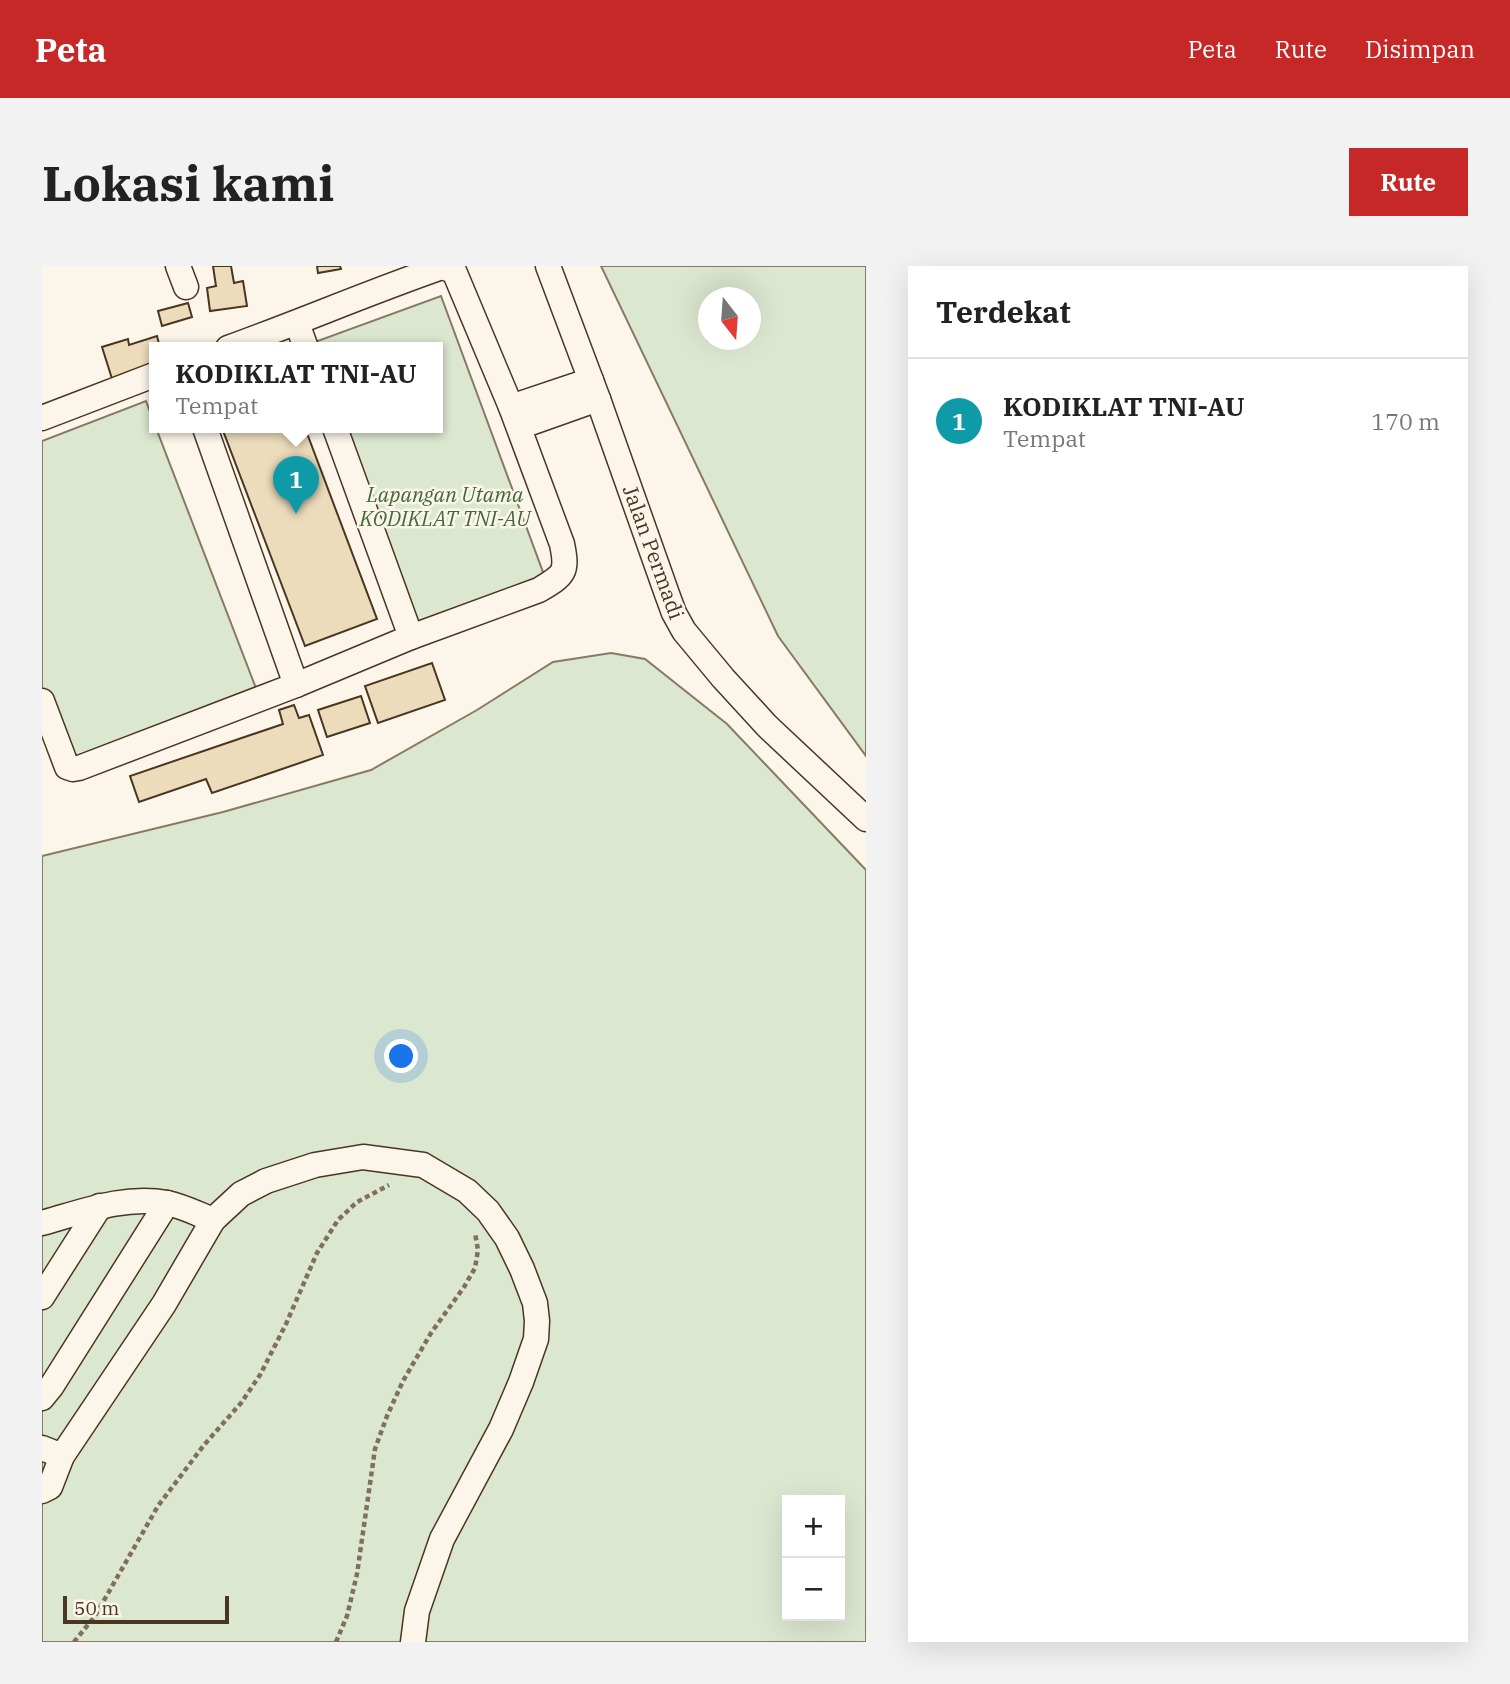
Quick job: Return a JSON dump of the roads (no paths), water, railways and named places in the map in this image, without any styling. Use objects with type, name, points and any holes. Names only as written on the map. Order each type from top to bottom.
[{"type":"street","name":"Jalan Permadi","points":[[548,266],[595,389],[674,613],[684,631],[767,726],[866,819]]},
{"type":"street","points":[[42,701],[51,754],[67,767],[79,768],[296,685],[411,637],[539,590],[558,579],[565,569],[562,544],[515,417],[454,271],[442,267],[370,292],[245,342]]},
{"type":"street","points":[[297,323],[304,342]]},
{"type":"street","points":[[42,418],[149,377]]},
{"type":"street","points":[[515,417],[595,389]]},
{"type":"street","points":[[207,433],[296,685]]},
{"type":"street","points":[[337,433],[411,637]]},
{"type":"street","points":[[42,1491],[50,1487],[52,1452],[164,1304],[214,1220],[241,1194],[266,1181],[315,1165],[363,1157],[423,1165],[467,1191],[488,1211],[507,1238],[522,1269],[535,1303],[537,1321],[536,1339],[501,1429],[442,1539],[417,1611],[413,1642]]},
{"type":"street","points":[[42,1223],[100,1206],[131,1201],[167,1203],[214,1220]]},
{"type":"street","points":[[42,1398],[167,1203]]},
{"type":"street","points":[[42,1297],[100,1206]]},
{"type":"place","name":"KODIKLAT TNI-AU","points":[[296,514]]},
{"type":"park label","name":"Lapangan Utama KODIKLAT TNI-AU","points":[[445,506]]}]
